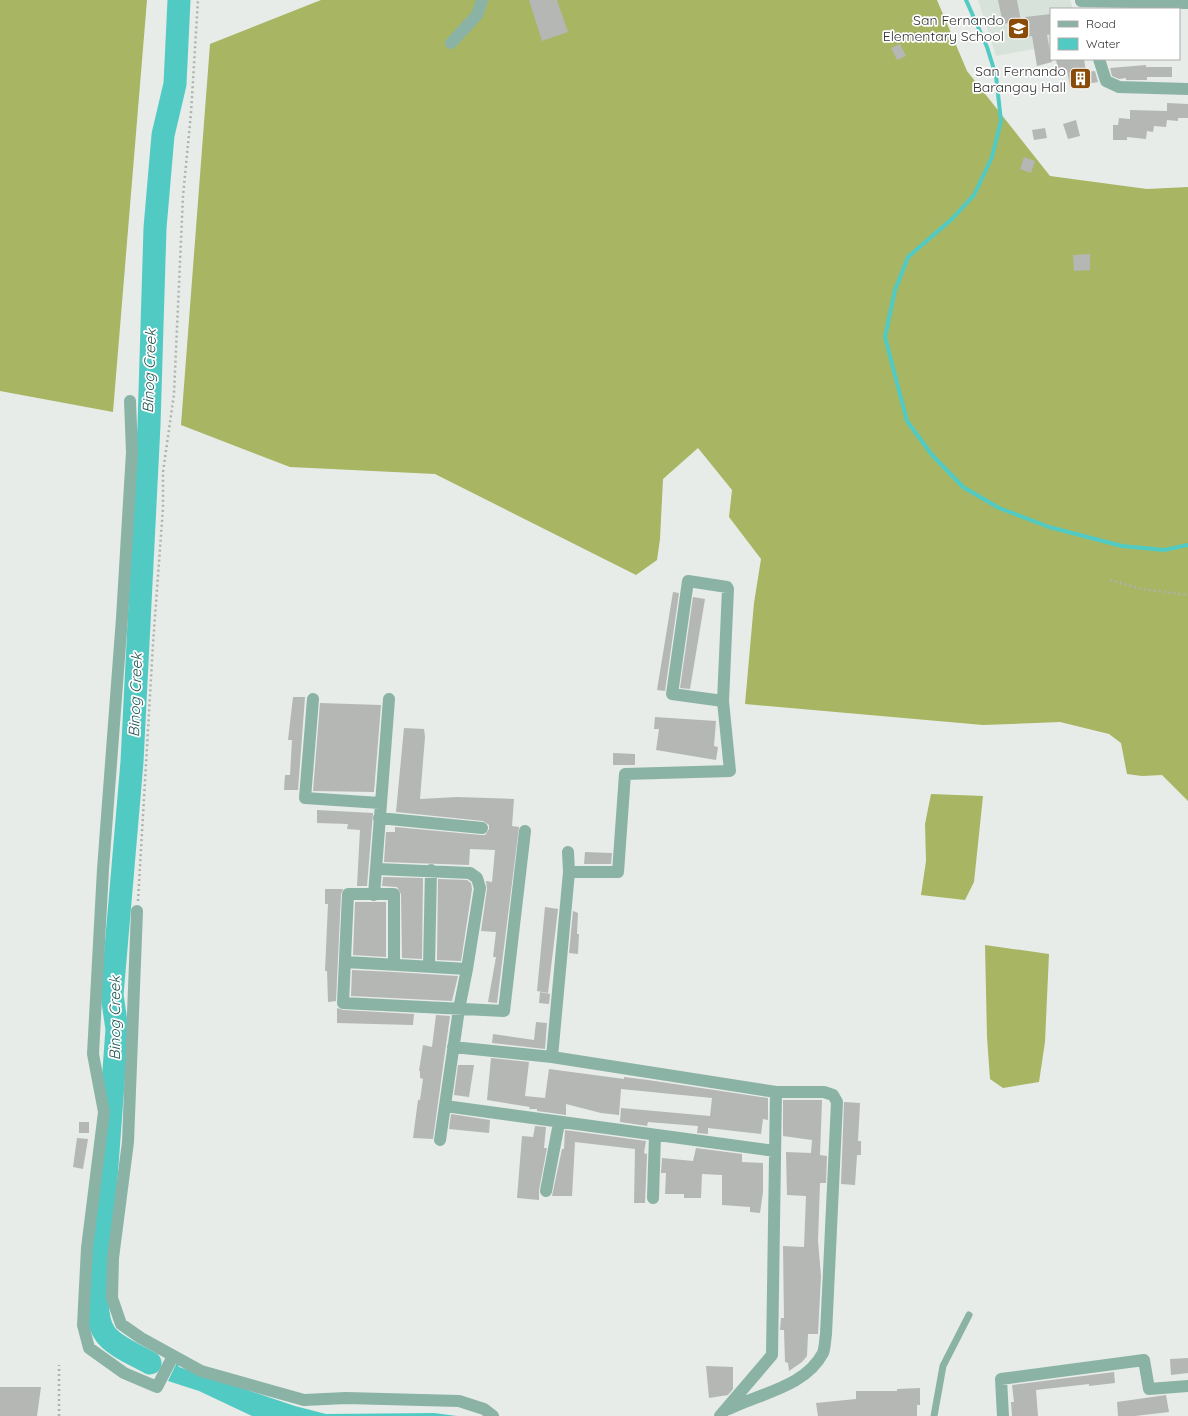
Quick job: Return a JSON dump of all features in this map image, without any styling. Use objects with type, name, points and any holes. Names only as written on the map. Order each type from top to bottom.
[{"type":"street","points":[[451,43],[477,16],[482,0]]},
{"type":"street","points":[[1082,3],[1188,3]]},
{"type":"street","points":[[1099,60],[1106,81],[1119,87],[1188,89]]},
{"type":"street","points":[[130,401],[132,452],[92,1054],[104,1112],[86,1248],[83,1325],[89,1348],[124,1373],[157,1387],[173,1356]]},
{"type":"street","points":[[570,872],[618,872],[625,774],[730,771],[723,701],[728,589],[727,587],[688,581],[672,694],[723,701]]},
{"type":"street","points":[[313,699],[305,798],[380,804]]},
{"type":"street","points":[[374,894],[389,699]]},
{"type":"street","points":[[379,818],[482,828]]},
{"type":"street","points":[[394,965],[394,894],[348,894],[343,1003],[504,1010],[525,831]]},
{"type":"street","points":[[552,1057],[570,872],[568,852]]},
{"type":"street","points":[[377,869],[431,870],[470,873],[477,878],[480,888],[467,969],[458,1009],[440,1140]]},
{"type":"street","points":[[429,966],[431,870]]},
{"type":"street","points":[[137,912],[128,1142],[113,1258],[112,1298],[121,1324],[141,1338],[201,1371],[304,1400],[346,1398],[459,1401],[484,1410],[493,1416]]},
{"type":"street","points":[[346,962],[467,969]]},
{"type":"street","points":[[453,1047],[552,1057],[776,1092],[824,1092],[833,1095],[837,1102],[826,1327],[823,1352],[813,1366],[798,1380],[748,1399],[722,1414]]},
{"type":"street","points":[[722,1414],[772,1355],[776,1092]]},
{"type":"street","points":[[445,1106],[559,1123],[775,1151]]},
{"type":"street","points":[[546,1191],[559,1123]]},
{"type":"street","points":[[653,1198],[655,1135]]},
{"type":"street","points":[[1003,1416],[1001,1379],[1144,1360],[1149,1389],[1188,1386]]},
{"type":"lane","points":[[934,1416],[943,1366],[969,1315]]},
{"type":"path","points":[[137,912],[153,644],[163,508],[163,472],[174,394],[184,196],[198,0]]},
{"type":"path","points":[[1110,580],[1142,589],[1188,595]]},
{"type":"path","points":[[59,1416],[60,1365]]},
{"type":"shaded area","name":"San Fernando Elementary School","points":[[978,0],[1070,0],[1073,8],[1050,8],[1050,46],[996,56]]},
{"type":"green space","points":[[0,0],[147,0],[113,412],[0,391]]},
{"type":"green space","points":[[321,0],[937,0],[967,71],[1050,176],[1147,189],[1188,187],[1188,801],[1162,775],[1142,776],[1127,774],[1121,743],[1109,734],[1060,722],[983,725],[745,704],[754,603],[761,559],[729,517],[732,490],[698,448],[663,479],[660,539],[657,560],[636,575],[435,474],[290,467],[181,425],[210,44]]},
{"type":"green space","points":[[931,794],[983,796],[974,882],[965,900],[921,895],[926,861],[925,824]]},
{"type":"green space","points":[[985,945],[1049,954],[1045,1042],[1039,1082],[1003,1088],[990,1079],[987,1037]]},
{"type":"water","points":[[177,1362],[179,1367],[295,1406],[326,1414],[434,1413],[457,1416],[252,1416],[199,1391],[168,1381]]},
{"type":"building","points":[[529,0],[557,0],[568,32],[542,41]]},
{"type":"building","points":[[998,0],[1017,0],[1021,21],[1003,24]]},
{"type":"building","points":[[1050,14],[1050,34],[1047,35],[1050,60],[1052,62],[1037,66],[1032,36],[1027,37],[1025,17]]},
{"type":"building","points":[[900,44],[906,56],[897,60],[891,48]]},
{"type":"building","points":[[1056,60],[1084,60],[1086,72],[1095,71],[1098,82],[1070,87],[1067,70],[1058,71]]},
{"type":"building","points":[[1146,65],[1146,67],[1172,67],[1172,77],[1147,77],[1147,80],[1126,80],[1126,78],[1119,79],[1112,76],[1110,68]]},
{"type":"building","points":[[1167,103],[1188,104],[1188,118],[1178,118],[1178,121],[1167,120],[1166,127],[1154,126],[1153,132],[1147,131],[1146,139],[1127,137],[1127,140],[1113,140],[1113,125],[1118,125],[1119,118],[1130,119],[1130,110],[1167,111]]},
{"type":"building","points":[[1076,120],[1080,136],[1068,139],[1063,124]]},
{"type":"building","points":[[1045,128],[1047,138],[1034,140],[1032,130]]},
{"type":"building","points":[[1024,157],[1035,161],[1031,173],[1020,169]]},
{"type":"building","points":[[1090,254],[1090,270],[1074,271],[1073,255]]},
{"type":"building","points":[[673,592],[679,593],[665,691],[657,690]]},
{"type":"building","points":[[693,597],[705,599],[690,689],[680,688]]},
{"type":"building","points":[[293,697],[305,697],[298,790],[284,790],[285,775],[290,775],[292,740],[288,740]]},
{"type":"building","points":[[320,703],[381,705],[374,792],[313,791]]},
{"type":"building","points":[[655,717],[716,721],[714,746],[718,747],[716,760],[656,750],[659,729],[654,729]]},
{"type":"building","points":[[404,728],[424,729],[425,737],[420,799],[457,797],[514,799],[512,826],[519,827],[497,1003],[488,1002],[496,957],[493,957],[496,932],[481,931],[487,889],[486,881],[492,882],[495,850],[470,849],[469,865],[384,862],[386,832],[395,832],[395,827],[481,835],[485,835],[489,829],[489,825],[483,821],[396,812]]},
{"type":"building","points":[[613,753],[635,754],[635,765],[613,765]]},
{"type":"building","points":[[317,810],[373,813],[367,886],[357,886],[360,830],[347,829],[348,824],[317,823]]},
{"type":"building","points":[[585,852],[612,853],[611,864],[584,864]]},
{"type":"building","points":[[383,877],[423,878],[422,959],[402,958],[401,894],[397,887],[382,886]]},
{"type":"building","points":[[438,879],[467,880],[471,883],[472,889],[461,961],[437,960]]},
{"type":"building","points":[[325,889],[343,889],[341,894],[336,1001],[328,1002],[327,971],[325,971],[328,904],[325,904]]},
{"type":"building","points":[[355,902],[386,902],[386,957],[353,955]]},
{"type":"building","points":[[545,907],[558,909],[548,993],[537,991]]},
{"type":"building","points":[[573,911],[578,913],[578,954],[569,953]]},
{"type":"building","points":[[352,970],[458,976],[452,1001],[351,996]]},
{"type":"building","points":[[540,992],[550,994],[549,1004],[539,1003]]},
{"type":"building","points":[[337,1008],[343,1010],[414,1014],[413,1025],[337,1023]]},
{"type":"building","points":[[436,1015],[450,1016],[433,1139],[413,1138],[418,1100],[420,1100],[423,1079],[420,1078],[419,1071],[423,1045],[432,1047]]},
{"type":"building","points":[[536,1022],[547,1023],[545,1049],[492,1043],[493,1034],[534,1040]]},
{"type":"building","points":[[491,1058],[529,1062],[525,1096],[545,1098],[549,1069],[624,1079],[624,1077],[648,1080],[768,1098],[768,1120],[763,1119],[761,1134],[708,1128],[708,1134],[697,1133],[698,1126],[648,1122],[647,1126],[620,1122],[621,1108],[710,1116],[712,1098],[621,1089],[619,1115],[601,1113],[566,1104],[566,1115],[537,1111],[537,1109],[529,1109],[530,1107],[487,1100]]},
{"type":"building","points":[[458,1065],[474,1065],[469,1097],[454,1095]]},
{"type":"building","points":[[783,1100],[822,1100],[820,1155],[827,1156],[826,1183],[820,1183],[818,1241],[821,1276],[818,1334],[808,1334],[807,1356],[802,1362],[789,1371],[788,1363],[785,1362],[784,1330],[780,1330],[781,1318],[784,1318],[783,1246],[804,1247],[806,1196],[787,1195],[786,1152],[811,1153],[812,1140],[783,1136]]},
{"type":"building","points":[[844,1102],[860,1103],[858,1141],[861,1141],[861,1155],[857,1155],[855,1185],[841,1184]]},
{"type":"building","points":[[451,1114],[490,1120],[489,1133],[449,1129]]},
{"type":"building","points":[[79,1122],[89,1122],[89,1133],[79,1133]]},
{"type":"building","points":[[535,1126],[546,1127],[544,1148],[547,1148],[539,1190],[539,1200],[517,1198],[522,1136],[533,1137]]},
{"type":"building","points":[[565,1130],[646,1141],[644,1153],[647,1154],[645,1203],[634,1203],[635,1149],[575,1142],[572,1196],[552,1196],[562,1149],[564,1149]]},
{"type":"building","points":[[77,1138],[88,1139],[83,1169],[73,1167]]},
{"type":"building","points":[[696,1148],[742,1154],[742,1162],[763,1163],[763,1192],[760,1213],[750,1212],[750,1207],[722,1205],[722,1175],[702,1174],[701,1198],[684,1198],[684,1194],[665,1194],[666,1173],[661,1173],[662,1158],[693,1161]]},
{"type":"building","points":[[1188,1358],[1188,1373],[1171,1375],[1170,1359]]},
{"type":"building","points":[[706,1366],[733,1367],[733,1389],[728,1395],[709,1398]]},
{"type":"building","points":[[1114,1372],[1115,1383],[1089,1386],[1089,1384],[1036,1390],[1038,1416],[1012,1416],[1011,1402],[1014,1402],[1012,1385]]},
{"type":"building","points":[[0,1387],[41,1387],[37,1416],[0,1416]]},
{"type":"building","points":[[920,1388],[920,1405],[917,1405],[917,1416],[818,1416],[816,1403],[856,1399],[856,1391],[897,1391],[897,1389]]},
{"type":"building","points":[[1166,1395],[1169,1412],[1135,1416],[1118,1416],[1117,1402]]},
{"type":"waterway","name":"Binog Creek","points":[[150,1363],[118,1346],[107,1337],[101,1325],[97,1302],[117,1029],[112,995],[132,762],[149,425],[155,228],[163,135],[175,84],[179,0]]},
{"type":"waterway","points":[[966,0],[987,47],[996,76],[1001,121],[992,157],[974,195],[952,219],[908,257],[895,290],[885,337],[907,421],[932,455],[963,487],[999,508],[1049,527],[1122,546],[1164,550],[1188,545]]},
{"type":"place","name":"San Fernando Elementary School","points":[[1019,28]]},
{"type":"place","name":"San Fernando Barangay Hall","points":[[1081,79]]}]
